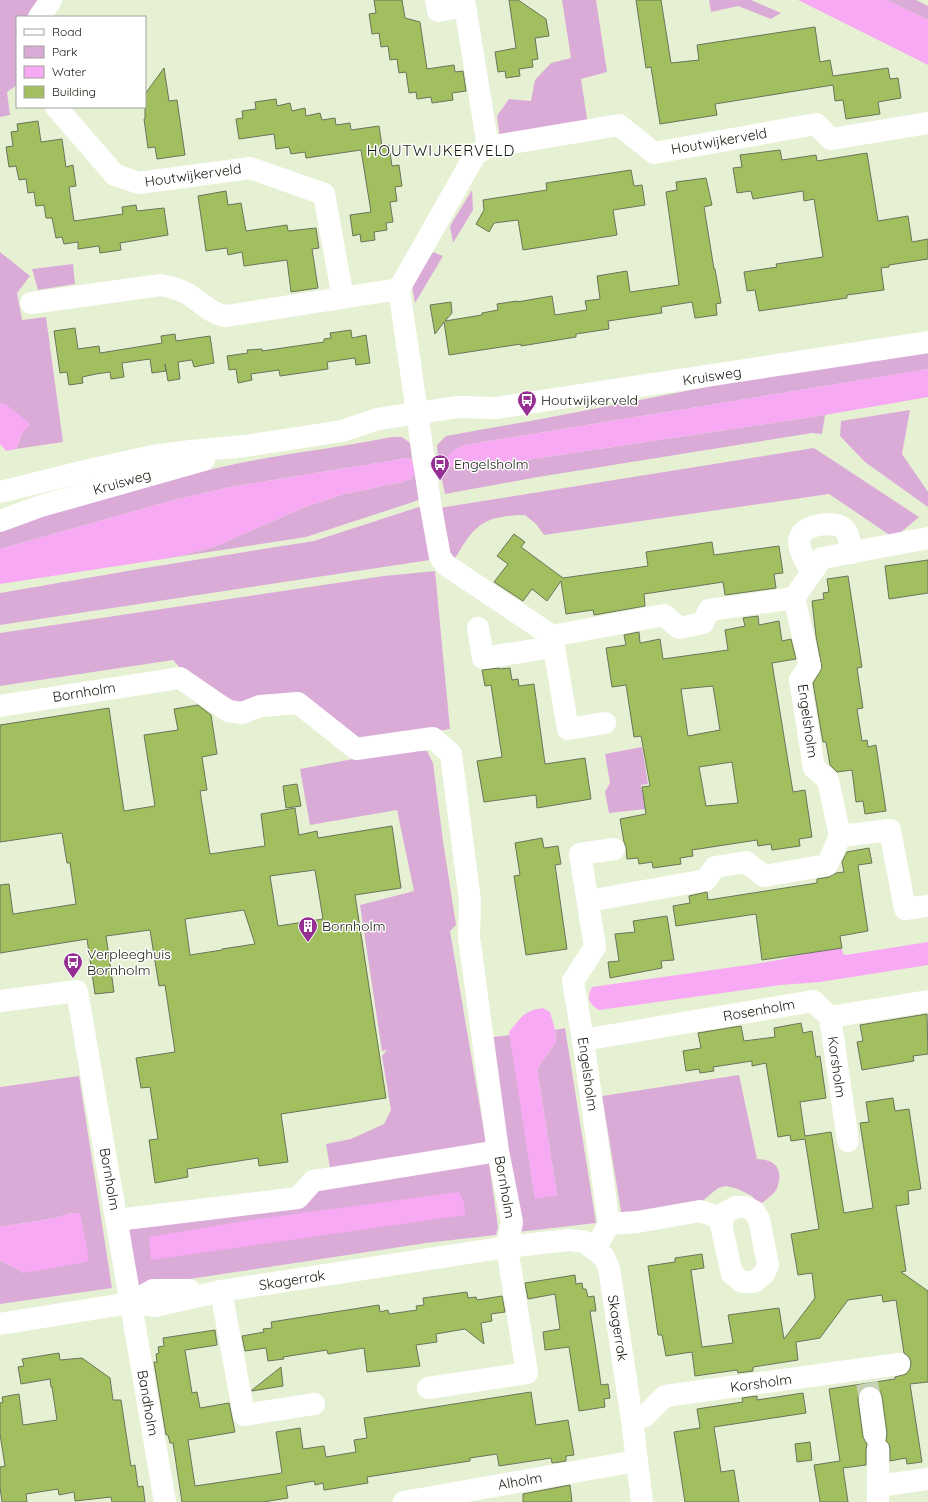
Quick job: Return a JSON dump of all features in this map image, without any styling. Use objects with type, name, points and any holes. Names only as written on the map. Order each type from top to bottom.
[{"type":"street","points":[[39,16],[51,0]]},
{"type":"street","points":[[436,0],[438,11],[465,6],[488,147]]},
{"type":"street","name":"Houtwijkerveld","points":[[57,108],[114,174],[139,183],[250,168],[324,194],[343,298]]},
{"type":"street","name":"Houtwijkerveld","points":[[399,289],[475,154],[488,147],[619,125],[654,153],[816,124],[831,139],[928,123]]},
{"type":"street","points":[[31,303],[161,285],[176,288],[218,315],[226,316],[399,289],[430,502],[440,558],[446,565],[553,641],[568,729],[605,723]]},
{"type":"street","name":"Kruisweg","points":[[0,492],[153,456],[245,446],[342,431],[378,419],[419,420],[458,407],[496,408],[928,342]]},
{"type":"street","name":"Kruisweg","points":[[0,521],[41,506],[156,473],[194,464],[245,446]]},
{"type":"street","points":[[812,572],[802,557],[799,538],[803,532],[810,528],[831,523],[843,528],[848,534],[851,553]]},
{"type":"street","points":[[478,628],[483,658],[664,615],[679,628],[703,623],[709,610],[794,598],[822,558],[928,538]]},
{"type":"street","name":"Engelsholm","points":[[794,598],[810,666],[800,680],[814,768],[828,780],[840,836]]},
{"type":"street","name":"Bornholm","points":[[0,706],[180,678],[228,711],[242,713],[260,706],[298,703],[356,749],[433,738],[451,754],[470,901],[469,937],[498,1150],[512,1222],[506,1246]]},
{"type":"street","points":[[588,901],[706,880],[715,867],[730,864],[746,862],[764,876],[827,865],[840,836],[890,830],[905,909],[928,906]]},
{"type":"street","name":"Engelsholm","points":[[609,1224],[583,1040],[573,981],[595,947],[580,854],[614,849]]},
{"type":"street","name":"Bornholm","points":[[0,1001],[77,991],[117,1220],[130,1304]]},
{"type":"street","name":"Rosenholm","points":[[583,1040],[813,1001],[830,1017]]},
{"type":"street","points":[[830,1017],[928,1001]]},
{"type":"street","name":"Korsholm","points":[[830,1017],[848,1141]]},
{"type":"street","points":[[117,1220],[298,1198],[313,1181],[498,1150]]},
{"type":"street","points":[[595,1249],[609,1224],[637,1222],[700,1211],[723,1219]]},
{"type":"street","name":"Skagerrak","points":[[0,1324],[130,1304],[155,1306],[221,1291],[506,1246],[569,1240],[585,1242],[604,1257],[609,1268],[632,1420],[642,1502]]},
{"type":"street","points":[[428,1388],[527,1373],[506,1246]]},
{"type":"street","points":[[221,1291],[244,1415],[314,1404]]},
{"type":"street","name":"Bandholm","points":[[130,1304],[165,1502]]},
{"type":"street","name":"Korsholm","points":[[632,1420],[645,1416],[665,1396],[899,1364]]},
{"type":"street","points":[[870,1398],[876,1443],[878,1494],[928,1479]]},
{"type":"street","name":"Alholm","points":[[404,1502],[636,1461]]},
{"type":"green space","points":[[0,0],[47,0],[32,16],[16,16],[16,86],[7,92],[10,115],[0,117]]},
{"type":"green space","points":[[562,0],[596,0],[607,72],[581,79],[588,125],[500,138],[497,116],[509,99],[531,101],[535,80],[551,63],[571,58]]},
{"type":"green space","points":[[709,0],[751,0],[781,13],[771,19],[738,6],[711,12]]},
{"type":"green space","points":[[887,0],[916,0],[928,6],[928,20]]},
{"type":"green space","points":[[472,190],[473,210],[453,243],[450,226]]},
{"type":"green space","points":[[0,252],[30,276],[17,293],[22,320],[46,317],[63,442],[16,449],[22,434],[7,405],[0,403]]},
{"type":"green space","points":[[433,252],[443,256],[415,303],[412,286]]},
{"type":"green space","points":[[73,264],[75,284],[38,290],[32,269]]},
{"type":"green space","points":[[928,350],[928,369],[465,445],[454,450],[447,464],[460,470],[825,415],[822,434],[812,433],[538,477],[445,494],[438,461],[437,445],[446,436],[826,364]]},
{"type":"green space","points":[[910,410],[902,454],[928,492],[928,507],[865,462],[840,436],[841,421]]},
{"type":"green space","points":[[392,437],[402,437],[410,443],[412,460],[407,458],[225,488],[170,501],[0,549],[0,528],[89,501],[179,477],[240,463]]},
{"type":"green space","points":[[814,448],[919,517],[894,538],[829,494],[544,535],[536,524],[525,515],[510,516],[488,521],[472,532],[452,564],[439,508]]},
{"type":"green space","points":[[415,474],[419,500],[306,537],[176,557],[216,546],[305,507],[344,494],[403,482],[410,479]]},
{"type":"green space","points":[[422,506],[430,560],[0,625],[0,593],[314,541]]},
{"type":"green space","points":[[435,571],[450,729],[354,745],[294,697],[242,705],[190,679],[173,660],[0,686],[0,633],[384,576]]},
{"type":"green space","points":[[642,747],[648,784],[641,785],[645,809],[609,813],[605,792],[610,783],[605,754]]},
{"type":"green space","points":[[396,751],[427,751],[433,763],[456,925],[450,931],[486,1143],[330,1168],[326,1144],[351,1139],[384,1124],[391,1110],[382,1056],[387,1050],[382,1051],[360,905],[414,891],[397,810],[310,825],[300,769]]},
{"type":"green space","points":[[565,1028],[596,1223],[518,1232],[485,1038],[510,1035],[535,1198],[557,1195],[537,1069],[556,1042],[555,1030]]},
{"type":"green space","points":[[739,1075],[757,1159],[766,1160],[774,1164],[779,1171],[779,1181],[775,1192],[760,1205],[752,1196],[738,1189],[726,1186],[718,1188],[700,1203],[622,1217],[602,1096]]},
{"type":"green space","points":[[79,1076],[112,1288],[0,1304],[0,1260],[24,1273],[72,1213],[55,1218],[0,1227],[0,1087]]},
{"type":"green space","points":[[488,1156],[498,1227],[496,1235],[426,1243],[137,1287],[126,1222],[315,1185]]},
{"type":"water","points":[[798,0],[887,0],[928,20],[928,65]]},
{"type":"water","points":[[928,369],[928,397],[825,415],[460,470],[447,464],[446,458],[454,450],[465,445]]},
{"type":"water","points":[[0,403],[7,405],[30,424],[22,434],[16,449],[6,451],[0,444]]},
{"type":"water","points":[[407,458],[412,460],[415,474],[410,479],[403,482],[344,494],[305,507],[216,546],[176,557],[0,584],[0,549],[170,501],[225,488]]},
{"type":"water","points":[[928,942],[928,965],[820,982],[781,985],[599,1010],[591,1003],[589,998],[592,987],[755,964],[779,960],[808,952],[839,947],[842,949],[843,954],[846,955]]},
{"type":"water","points":[[543,1008],[550,1012],[555,1030],[556,1042],[537,1069],[557,1195],[535,1199],[509,1032],[527,1013]]},
{"type":"water","points":[[459,1192],[464,1202],[465,1215],[151,1260],[149,1237],[251,1220]]},
{"type":"water","points":[[72,1213],[80,1213],[89,1259],[86,1262],[24,1273],[0,1260],[0,1227],[55,1218]]},
{"type":"building","points":[[374,0],[402,0],[405,18],[420,22],[427,69],[454,65],[455,72],[463,71],[466,91],[452,93],[453,100],[432,103],[431,97],[417,99],[416,92],[409,93],[406,72],[399,73],[397,59],[390,60],[388,46],[381,47],[379,33],[372,34],[369,14],[376,13]]},
{"type":"building","points":[[509,0],[518,0],[546,19],[549,36],[535,38],[538,59],[532,60],[533,67],[519,69],[520,76],[506,78],[505,71],[498,72],[495,52],[516,48]]},
{"type":"building","points":[[636,0],[661,0],[671,63],[699,60],[697,45],[815,27],[820,62],[830,60],[833,76],[888,68],[890,79],[898,78],[901,98],[878,102],[880,114],[846,119],[843,100],[835,101],[833,85],[715,104],[717,115],[660,124],[651,67],[646,68]]},
{"type":"building","points":[[164,68],[169,101],[177,100],[185,155],[157,159],[155,147],[148,148],[144,119],[146,93]]},
{"type":"building","points":[[276,99],[277,106],[290,103],[292,111],[305,108],[306,116],[320,113],[322,120],[335,118],[336,125],[350,123],[351,130],[379,126],[382,146],[389,145],[392,166],[399,165],[402,186],[395,187],[397,201],[390,202],[393,222],[386,223],[387,230],[374,232],[375,240],[361,242],[360,234],[353,236],[350,215],[371,212],[361,150],[306,158],[305,152],[291,154],[289,147],[276,149],[274,134],[239,139],[236,119],[243,118],[242,111],[256,109],[255,102]]},
{"type":"building","points":[[38,121],[41,142],[62,139],[66,167],[73,165],[76,186],[69,187],[74,221],[123,214],[122,207],[136,205],[137,211],[164,208],[168,235],[120,243],[121,250],[100,253],[99,246],[78,249],[78,242],[64,244],[62,237],[56,238],[52,218],[46,218],[44,205],[36,206],[34,192],[28,193],[26,179],[19,180],[16,166],[9,167],[6,147],[13,146],[11,132],[18,131],[17,124]]},
{"type":"building","points":[[780,150],[782,160],[816,155],[817,161],[867,153],[878,221],[908,216],[912,242],[928,239],[928,259],[889,265],[889,267],[881,268],[884,290],[847,295],[847,298],[759,311],[755,290],[747,291],[744,272],[777,267],[776,264],[823,257],[814,199],[804,201],[803,191],[753,199],[751,191],[737,193],[733,168],[742,167],[740,155]]},
{"type":"building","points":[[631,170],[634,186],[642,185],[645,205],[613,210],[617,235],[523,250],[518,220],[494,223],[489,232],[476,224],[484,210],[483,200],[547,190],[546,183]]},
{"type":"building","points":[[706,178],[712,205],[704,207],[721,303],[716,304],[717,315],[695,318],[692,302],[661,307],[662,313],[608,321],[609,329],[576,334],[576,337],[449,355],[444,322],[435,334],[430,305],[451,302],[452,313],[445,321],[482,315],[482,313],[498,310],[497,304],[552,296],[555,315],[587,310],[585,301],[600,299],[597,276],[627,271],[630,292],[679,285],[666,192],[677,190],[676,182]]},
{"type":"building","points":[[226,191],[228,205],[241,203],[246,231],[287,225],[288,231],[316,228],[319,248],[312,249],[318,288],[291,292],[287,260],[244,266],[242,252],[228,255],[227,248],[206,251],[198,196]]},
{"type":"building","points":[[75,328],[78,349],[99,346],[100,353],[162,343],[161,336],[175,334],[176,341],[210,336],[214,363],[194,367],[192,360],[178,362],[180,379],[168,381],[165,364],[166,371],[152,373],[150,359],[122,363],[124,377],[111,379],[110,372],[96,374],[82,377],[83,383],[69,385],[67,372],[60,373],[54,331]]},
{"type":"building","points":[[351,330],[352,338],[366,335],[370,363],[356,365],[355,358],[327,362],[328,369],[280,376],[279,370],[251,374],[252,380],[238,383],[236,369],[229,370],[227,356],[248,353],[247,350],[262,349],[262,351],[324,342],[324,339],[331,338],[330,333]]},
{"type":"building","points":[[514,534],[525,542],[521,547],[563,578],[648,566],[646,552],[712,542],[714,555],[779,546],[783,573],[774,574],[776,588],[725,595],[723,582],[644,594],[645,606],[594,615],[593,610],[566,614],[561,581],[547,601],[532,589],[523,601],[494,582],[508,564],[497,556]]},
{"type":"building","points":[[928,560],[928,593],[889,599],[885,566]]},
{"type":"building","points":[[848,576],[862,667],[857,668],[863,708],[857,709],[862,741],[867,740],[868,747],[876,745],[886,811],[865,814],[863,801],[856,802],[852,770],[837,772],[830,765],[826,742],[823,742],[813,683],[822,668],[816,636],[812,601],[824,599],[823,593],[829,592],[827,579]]},
{"type":"building","points":[[758,616],[759,625],[779,621],[782,641],[791,639],[796,659],[772,663],[793,792],[805,790],[812,837],[799,839],[800,846],[772,850],[771,844],[758,846],[757,840],[692,850],[693,856],[680,858],[681,864],[653,868],[652,862],[639,864],[638,858],[627,859],[620,819],[646,814],[642,787],[650,786],[641,736],[634,737],[626,685],[612,687],[606,648],[626,645],[624,635],[639,632],[640,643],[660,639],[663,659],[728,650],[725,630],[745,626],[743,618]],"holes":[[[713,686],[720,730],[688,736],[681,689]],[[732,762],[738,803],[706,806],[699,767]]]},
{"type":"building","points":[[510,668],[512,680],[518,679],[519,686],[534,684],[545,764],[585,758],[591,799],[537,808],[536,795],[484,802],[477,761],[502,757],[491,685],[485,686],[482,670]]},
{"type":"building","name":"Bornholm","points":[[198,705],[211,715],[217,754],[202,757],[207,790],[200,791],[210,854],[265,846],[261,814],[295,808],[299,835],[317,831],[318,838],[392,826],[401,888],[355,895],[386,1098],[281,1114],[288,1162],[259,1166],[258,1158],[187,1169],[188,1177],[155,1183],[149,1140],[158,1139],[150,1087],[141,1088],[136,1058],[175,1052],[165,985],[159,986],[150,930],[106,936],[114,992],[95,994],[87,939],[0,953],[0,885],[9,884],[13,914],[76,904],[70,863],[67,863],[62,833],[0,842],[0,725],[109,708],[124,811],[155,806],[144,735],[178,730],[174,709]],"holes":[[[315,870],[323,919],[278,926],[270,876]],[[244,910],[255,944],[190,955],[185,919]]]},
{"type":"building","points":[[297,784],[301,806],[286,808],[283,786]]},
{"type":"building","points":[[542,838],[544,848],[558,846],[561,864],[555,865],[567,949],[526,955],[514,876],[520,875],[515,843]]},
{"type":"building","points":[[869,848],[872,863],[858,865],[868,931],[840,936],[842,948],[762,960],[756,914],[676,926],[673,906],[690,903],[689,896],[707,892],[708,900],[817,883],[817,879],[844,872],[842,862],[847,852]]},
{"type":"building","points":[[667,916],[674,960],[661,961],[662,968],[610,978],[608,962],[619,961],[615,934],[635,932],[633,921]]},
{"type":"building","points":[[927,1014],[928,1054],[913,1056],[914,1061],[862,1070],[857,1042],[863,1041],[860,1025]]},
{"type":"building","points":[[801,1023],[803,1033],[812,1031],[816,1057],[820,1056],[826,1098],[800,1102],[805,1136],[831,1132],[844,1213],[873,1208],[860,1123],[869,1122],[866,1102],[893,1098],[895,1111],[909,1109],[921,1189],[908,1191],[909,1204],[896,1206],[906,1271],[901,1272],[928,1291],[928,1382],[910,1384],[922,1462],[907,1464],[906,1458],[890,1461],[889,1444],[886,1441],[887,1433],[882,1396],[880,1391],[875,1387],[869,1386],[863,1388],[859,1393],[858,1400],[863,1437],[867,1444],[866,1465],[843,1468],[848,1502],[820,1502],[814,1465],[840,1461],[829,1389],[895,1379],[895,1377],[906,1374],[910,1369],[911,1362],[909,1357],[904,1353],[896,1300],[883,1302],[882,1295],[848,1300],[820,1338],[796,1342],[798,1360],[753,1367],[753,1371],[738,1373],[737,1370],[695,1376],[692,1352],[666,1356],[662,1335],[658,1335],[648,1266],[675,1262],[675,1258],[702,1254],[704,1268],[691,1270],[702,1347],[733,1343],[728,1315],[779,1308],[784,1339],[815,1298],[812,1273],[798,1275],[791,1234],[819,1229],[805,1139],[791,1141],[790,1135],[778,1137],[766,1063],[752,1066],[752,1061],[713,1067],[714,1071],[700,1073],[699,1069],[686,1071],[683,1051],[701,1048],[698,1033],[741,1026],[744,1041],[775,1037],[774,1028]]},
{"type":"building","points":[[575,1275],[576,1284],[582,1283],[583,1289],[586,1289],[588,1297],[594,1296],[596,1311],[590,1311],[601,1385],[608,1384],[610,1398],[604,1399],[605,1407],[579,1411],[569,1347],[545,1350],[543,1332],[560,1329],[555,1294],[528,1299],[525,1283]]},
{"type":"building","points":[[467,1292],[468,1298],[476,1297],[477,1300],[502,1296],[505,1312],[491,1314],[492,1321],[481,1323],[484,1344],[465,1329],[436,1334],[437,1342],[416,1345],[420,1366],[367,1372],[364,1348],[328,1354],[327,1350],[268,1361],[266,1348],[245,1351],[242,1336],[264,1332],[263,1329],[272,1328],[271,1322],[379,1305],[380,1312],[388,1310],[389,1314],[417,1310],[416,1306],[424,1305],[423,1298]]},
{"type":"building","points":[[215,1330],[217,1345],[185,1350],[192,1393],[197,1392],[200,1408],[229,1403],[235,1432],[188,1440],[195,1486],[282,1473],[276,1432],[300,1428],[303,1449],[324,1446],[326,1457],[356,1452],[354,1440],[367,1438],[364,1418],[531,1392],[536,1425],[568,1420],[574,1455],[566,1456],[566,1461],[552,1463],[551,1458],[499,1466],[497,1454],[470,1458],[470,1461],[367,1477],[368,1483],[331,1489],[324,1490],[323,1483],[315,1485],[314,1481],[286,1486],[288,1498],[263,1502],[182,1502],[173,1443],[170,1443],[168,1435],[166,1435],[154,1362],[157,1362],[156,1354],[159,1353],[158,1347],[164,1346],[163,1338]]},
{"type":"building","points":[[59,1353],[60,1360],[82,1358],[110,1378],[113,1400],[121,1400],[131,1466],[135,1465],[138,1487],[143,1486],[145,1502],[112,1502],[111,1497],[75,1501],[74,1492],[59,1495],[58,1489],[26,1494],[27,1502],[2,1502],[0,1467],[5,1466],[0,1434],[0,1403],[3,1402],[2,1397],[19,1394],[23,1425],[57,1420],[50,1379],[21,1384],[18,1367],[24,1366],[22,1359]]},
{"type":"building","points":[[281,1367],[283,1386],[252,1391],[252,1390]]},
{"type":"building","points":[[803,1393],[806,1413],[714,1427],[721,1472],[734,1470],[739,1502],[685,1502],[674,1432],[700,1428],[697,1409],[743,1402],[742,1398],[757,1396],[757,1400]]},
{"type":"building","points":[[810,1442],[812,1460],[797,1462],[795,1444]]},
{"type":"building","points":[[570,1485],[572,1502],[523,1502],[523,1494]]},
{"type":"tunnel","points":[[867,1383],[870,1398]]},
{"type":"place","name":"Houtwijkerveld","points":[[527,417]]},
{"type":"place","name":"Engelsholm","points":[[440,481]]},
{"type":"place","name":"Bornholm","points":[[308,943]]},
{"type":"place","name":"Verpleeghuis Bornholm","points":[[73,979]]},
{"type":"district","name":"HOUTWIJKERVELD","points":[[441,151]]}]
